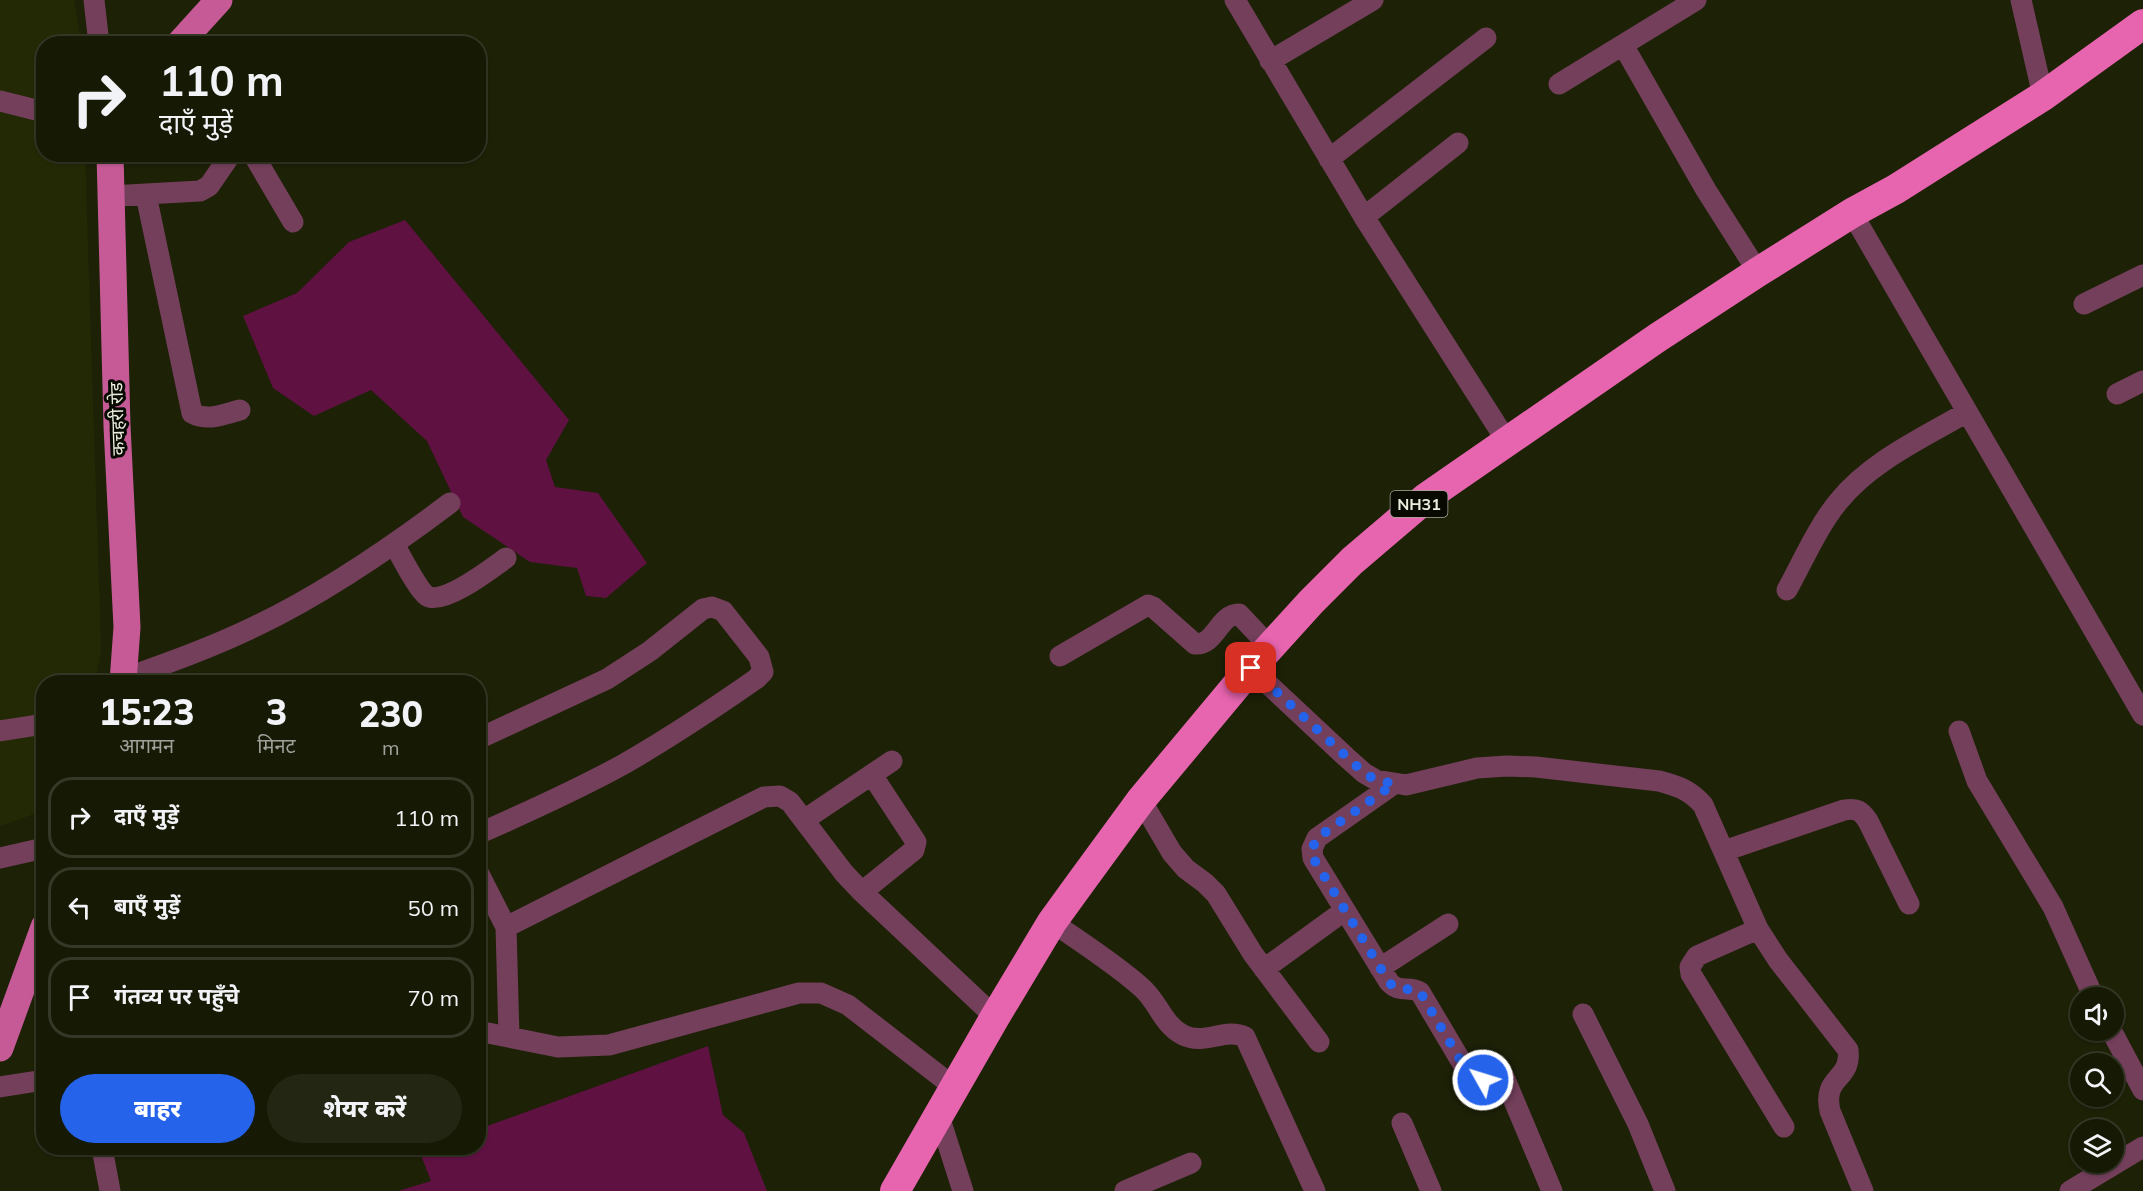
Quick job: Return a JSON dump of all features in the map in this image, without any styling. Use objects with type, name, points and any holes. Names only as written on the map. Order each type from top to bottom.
[{"type":"highway","name":"NH31","points":[[895,1191],[1052,922],[1141,800],[1260,657],[1352,561],[1426,497],[1506,440],[1758,272],[1852,213],[1896,189],[2043,96],[2143,24]]},
{"type":"main road","points":[[186,36],[219,0]]},
{"type":"main road","name":"कचहरी रोड","points":[[110,162],[117,426],[127,627],[123,675]]},
{"type":"main road","points":[[0,1048],[36,949]]},
{"type":"street","points":[[94,0],[98,36]]},
{"type":"street","points":[[1235,0],[1364,217],[1506,440]]},
{"type":"street","points":[[1270,61],[1373,0]]},
{"type":"street","points":[[1559,84],[1696,0]]},
{"type":"street","points":[[2020,0],[2043,96]]},
{"type":"street","points":[[1329,159],[1486,38]]},
{"type":"street","points":[[1623,45],[1706,190],[1758,272]]},
{"type":"street","points":[[0,101],[36,110]]},
{"type":"street","points":[[1364,217],[1458,143]]},
{"type":"street","points":[[110,196],[200,191],[209,186],[226,162]]},
{"type":"street","points":[[259,162],[293,222]]},
{"type":"street","points":[[146,195],[192,413],[199,417],[211,418],[240,410]]},
{"type":"street","points":[[1852,213],[2143,715]]},
{"type":"street","points":[[2084,304],[2143,275]]},
{"type":"street","points":[[2117,394],[2143,381]]},
{"type":"street","points":[[1788,590],[1824,523],[1839,501],[1854,485],[1886,460],[1967,412]]},
{"type":"street","points":[[138,675],[257,626],[292,607],[394,544],[450,503]]},
{"type":"street","points":[[394,544],[427,596],[434,598],[456,591],[506,558]]},
{"type":"street","points":[[1060,656],[1143,606],[1153,607],[1195,644],[1200,645],[1228,616],[1239,614],[1260,657],[1364,773],[1376,780],[1406,784],[1477,768],[1536,767],[1659,781],[1691,792],[1703,805],[1758,929],[1778,960],[1848,1050],[1850,1060],[1845,1071],[1831,1086],[1828,1101],[1863,1191]]},
{"type":"street","points":[[486,735],[607,679],[650,651],[703,609],[712,607],[723,611],[759,657],[762,665],[763,672],[756,679],[623,764],[486,830]]},
{"type":"street","points":[[0,731],[36,725]]},
{"type":"street","points":[[1959,731],[1977,781],[2053,908],[2089,987]]},
{"type":"street","points":[[804,820],[892,761]]},
{"type":"street","points":[[862,892],[914,850],[916,842],[872,774]]},
{"type":"street","points":[[1394,784],[1317,838],[1312,849],[1313,858],[1344,912],[1393,987],[1400,990],[1415,989],[1420,992],[1471,1078],[1475,1081],[1496,1074],[1504,1077],[1552,1191]]},
{"type":"street","points":[[506,927],[765,797],[780,796],[790,802],[844,873],[862,892],[995,1017]]},
{"type":"street","points":[[1141,800],[1172,853],[1186,869],[1216,894],[1264,969],[1319,1042]]},
{"type":"street","points":[[1724,851],[1854,808],[1862,812],[1868,821],[1909,904]]},
{"type":"street","points":[[0,858],[36,850]]},
{"type":"street","points":[[486,888],[506,927],[508,1037]]},
{"type":"street","points":[[1264,969],[1344,912]]},
{"type":"street","points":[[1052,922],[1143,988],[1164,1020],[1182,1034],[1194,1039],[1237,1034],[1245,1037],[1315,1191]]},
{"type":"street","points":[[1380,968],[1448,924]]},
{"type":"street","points":[[1758,929],[1697,956],[1690,967],[1691,974],[1784,1126]]},
{"type":"street","points":[[486,1033],[558,1047],[609,1045],[799,993],[821,993],[848,1005],[954,1087]]},
{"type":"street","points":[[1583,1014],[1638,1124],[1665,1191]]},
{"type":"street","points":[[2117,1041],[2143,1090]]},
{"type":"street","points":[[0,1087],[36,1081]]},
{"type":"street","points":[[939,1116],[963,1191]]},
{"type":"street","points":[[1402,1123],[1431,1191]]},
{"type":"street","points":[[2070,1191],[2143,1147]]},
{"type":"street","points":[[103,1155],[110,1191]]},
{"type":"street","points":[[1125,1191],[1191,1162]]},
{"type":"shaded area","points":[[0,0],[74,0],[80,36],[36,36],[36,162],[85,162],[101,650],[96,675],[36,675],[36,813],[0,826]]},
{"type":"shaded area","points":[[405,220],[569,420],[546,460],[555,487],[598,493],[647,563],[606,598],[586,596],[577,568],[530,562],[463,517],[427,441],[371,390],[314,416],[273,388],[243,316],[297,293],[349,242]]},
{"type":"shaded area","points":[[708,1046],[723,1115],[744,1133],[767,1191],[398,1191],[431,1181],[421,1155],[486,1155],[486,1126]]},
{"type":"route","points":[[1251,668],[1364,773],[1376,780],[1394,784],[1317,838],[1312,849],[1313,858],[1389,982],[1400,990],[1415,989],[1420,992],[1471,1078],[1475,1081],[1483,1080]]}]
